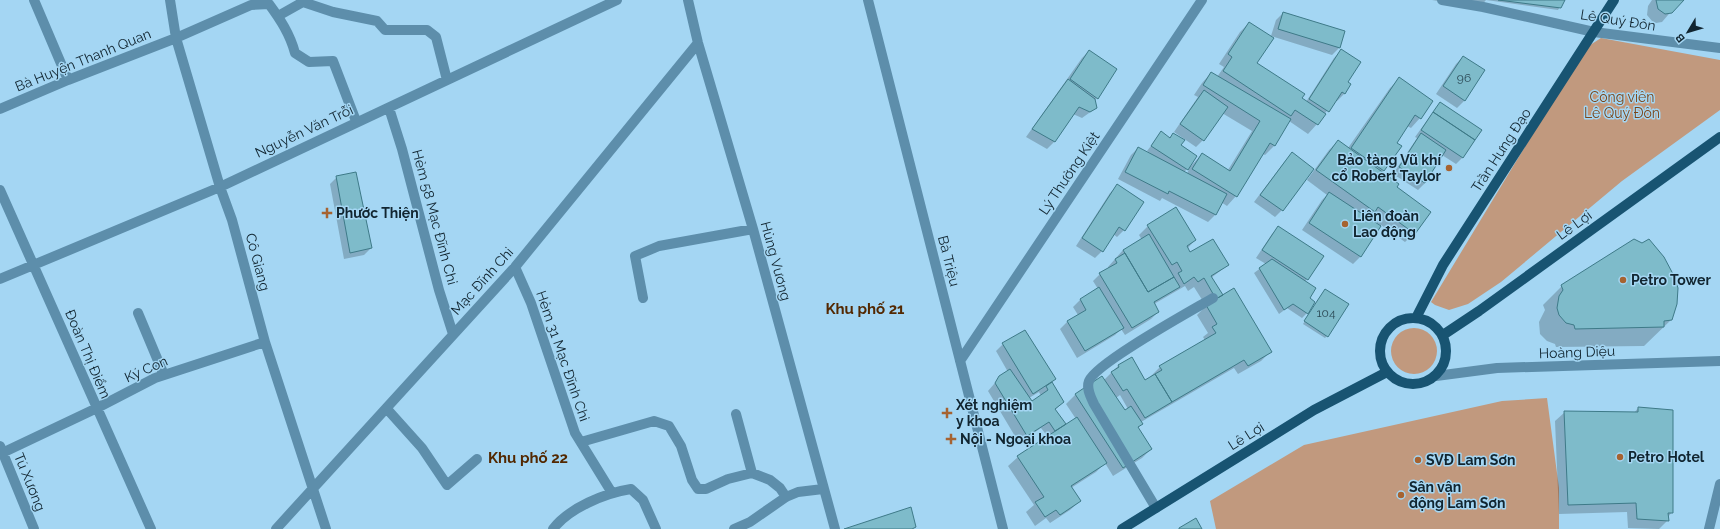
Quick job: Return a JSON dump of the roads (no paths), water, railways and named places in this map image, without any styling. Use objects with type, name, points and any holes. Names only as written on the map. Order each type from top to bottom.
[{"type":"main road","name":"Trần Hưng Đạo","points":[[1416,318],[1443,264],[1614,0]]},
{"type":"main road","name":"Lê Lợi","points":[[1443,335],[1479,311],[1720,137]]},
{"type":"main road","points":[[1404,318],[1426,320],[1436,326],[1443,335],[1447,345],[1447,357],[1443,367],[1436,376],[1427,382],[1416,385],[1405,384],[1395,379],[1387,372],[1382,362],[1380,351],[1381,340],[1386,331],[1394,323],[1404,318]]},
{"type":"main road","name":"Lê Lợi","points":[[1122,529],[1314,410],[1387,372]]},
{"type":"street","points":[[34,0],[35,7],[68,80]]},
{"type":"street","name":"Cô Giang","points":[[170,0],[176,38],[220,187],[232,220],[265,342],[326,529]]},
{"type":"street","name":"Nguyễn Văn Trỗi","points":[[0,279],[220,187],[356,121],[389,108],[616,0]]},
{"type":"street","name":"Hùng Vương","points":[[688,0],[698,43],[753,229],[835,529]]},
{"type":"street","name":"Bà Triệu","points":[[868,0],[1003,529]]},
{"type":"street","name":"Lý Thường Kiệt","points":[[960,361],[1202,0]]},
{"type":"street","name":"Lê Quý Đôn","points":[[1442,0],[1483,7],[1594,32],[1720,48]]},
{"type":"street","points":[[356,121],[334,61],[309,62],[295,53],[291,39],[278,16],[303,2],[333,12],[377,21],[385,30],[427,30],[436,37],[447,80]]},
{"type":"street","name":"Bà Huyện Thanh Quan","points":[[0,109],[68,80],[176,38],[251,5],[269,4],[278,16]]},
{"type":"street","name":"Mạc Đĩnh Chi","points":[[276,529],[515,267],[698,43]]},
{"type":"street","name":"Hẻm 58 Mạc Đĩnh Chi","points":[[389,108],[402,149],[439,290],[453,334]]},
{"type":"street","name":"Đoàn Thị Điểm","points":[[0,190],[35,265],[151,529]]},
{"type":"street","points":[[643,298],[635,256],[659,246],[753,229]]},
{"type":"street","name":"Hẻm 31 Mạc Đĩnh Chi","points":[[515,267],[532,303],[575,433],[582,442],[596,469],[612,493]]},
{"type":"street","points":[[1156,508],[1094,404],[1088,386],[1089,380],[1101,368],[1119,355],[1213,298]]},
{"type":"street","points":[[138,312],[164,375]]},
{"type":"street","name":"Ký Con","points":[[1,451],[97,408],[155,378],[265,342]]},
{"type":"street","name":"Hoàng Diệu","points":[[1436,376],[1497,368],[1720,361]]},
{"type":"street","points":[[387,409],[422,448],[448,485],[477,459]]},
{"type":"street","points":[[736,414],[752,473]]},
{"type":"street","points":[[582,442],[654,421],[669,426],[682,446],[692,480],[698,489],[706,490],[728,480],[752,473],[770,480],[780,488],[786,497]]},
{"type":"street","name":"Tú Xương","points":[[1,451],[34,529]]},
{"type":"street","points":[[1709,529],[1720,484]]},
{"type":"street","points":[[734,529],[751,525],[786,497],[798,492],[823,488]]},
{"type":"street","points":[[554,529],[558,524],[580,507],[612,493],[631,489],[643,500],[656,529]]},
{"type":"place","name":"Bảo tàng Vũ khí cổ Robert Taylor","points":[[1449,168]]},
{"type":"place","name":"Phước Thiện","points":[[327,213]]},
{"type":"place","name":"Liên đoàn Lao động","points":[[1345,224]]},
{"type":"place","name":"Petro Tower","points":[[1623,280]]},
{"type":"place","name":"Xét nghiệm y khoa","points":[[947,413]]},
{"type":"place","name":"Nội - Ngoại khoa","points":[[951,439]]},
{"type":"place","name":"Petro Hotel","points":[[1620,457]]},
{"type":"place","name":"SVĐ Lam Sơn","points":[[1418,460]]},
{"type":"place","name":"Sân vận động Lam Sơn","points":[[1401,495]]},
{"type":"district","name":"Khu phố 21","points":[[865,309]]},
{"type":"district","name":"Khu phố 22","points":[[528,458]]},
{"type":"park label","name":"Công viên Lê Quý Đôn","points":[[1622,106]]}]
